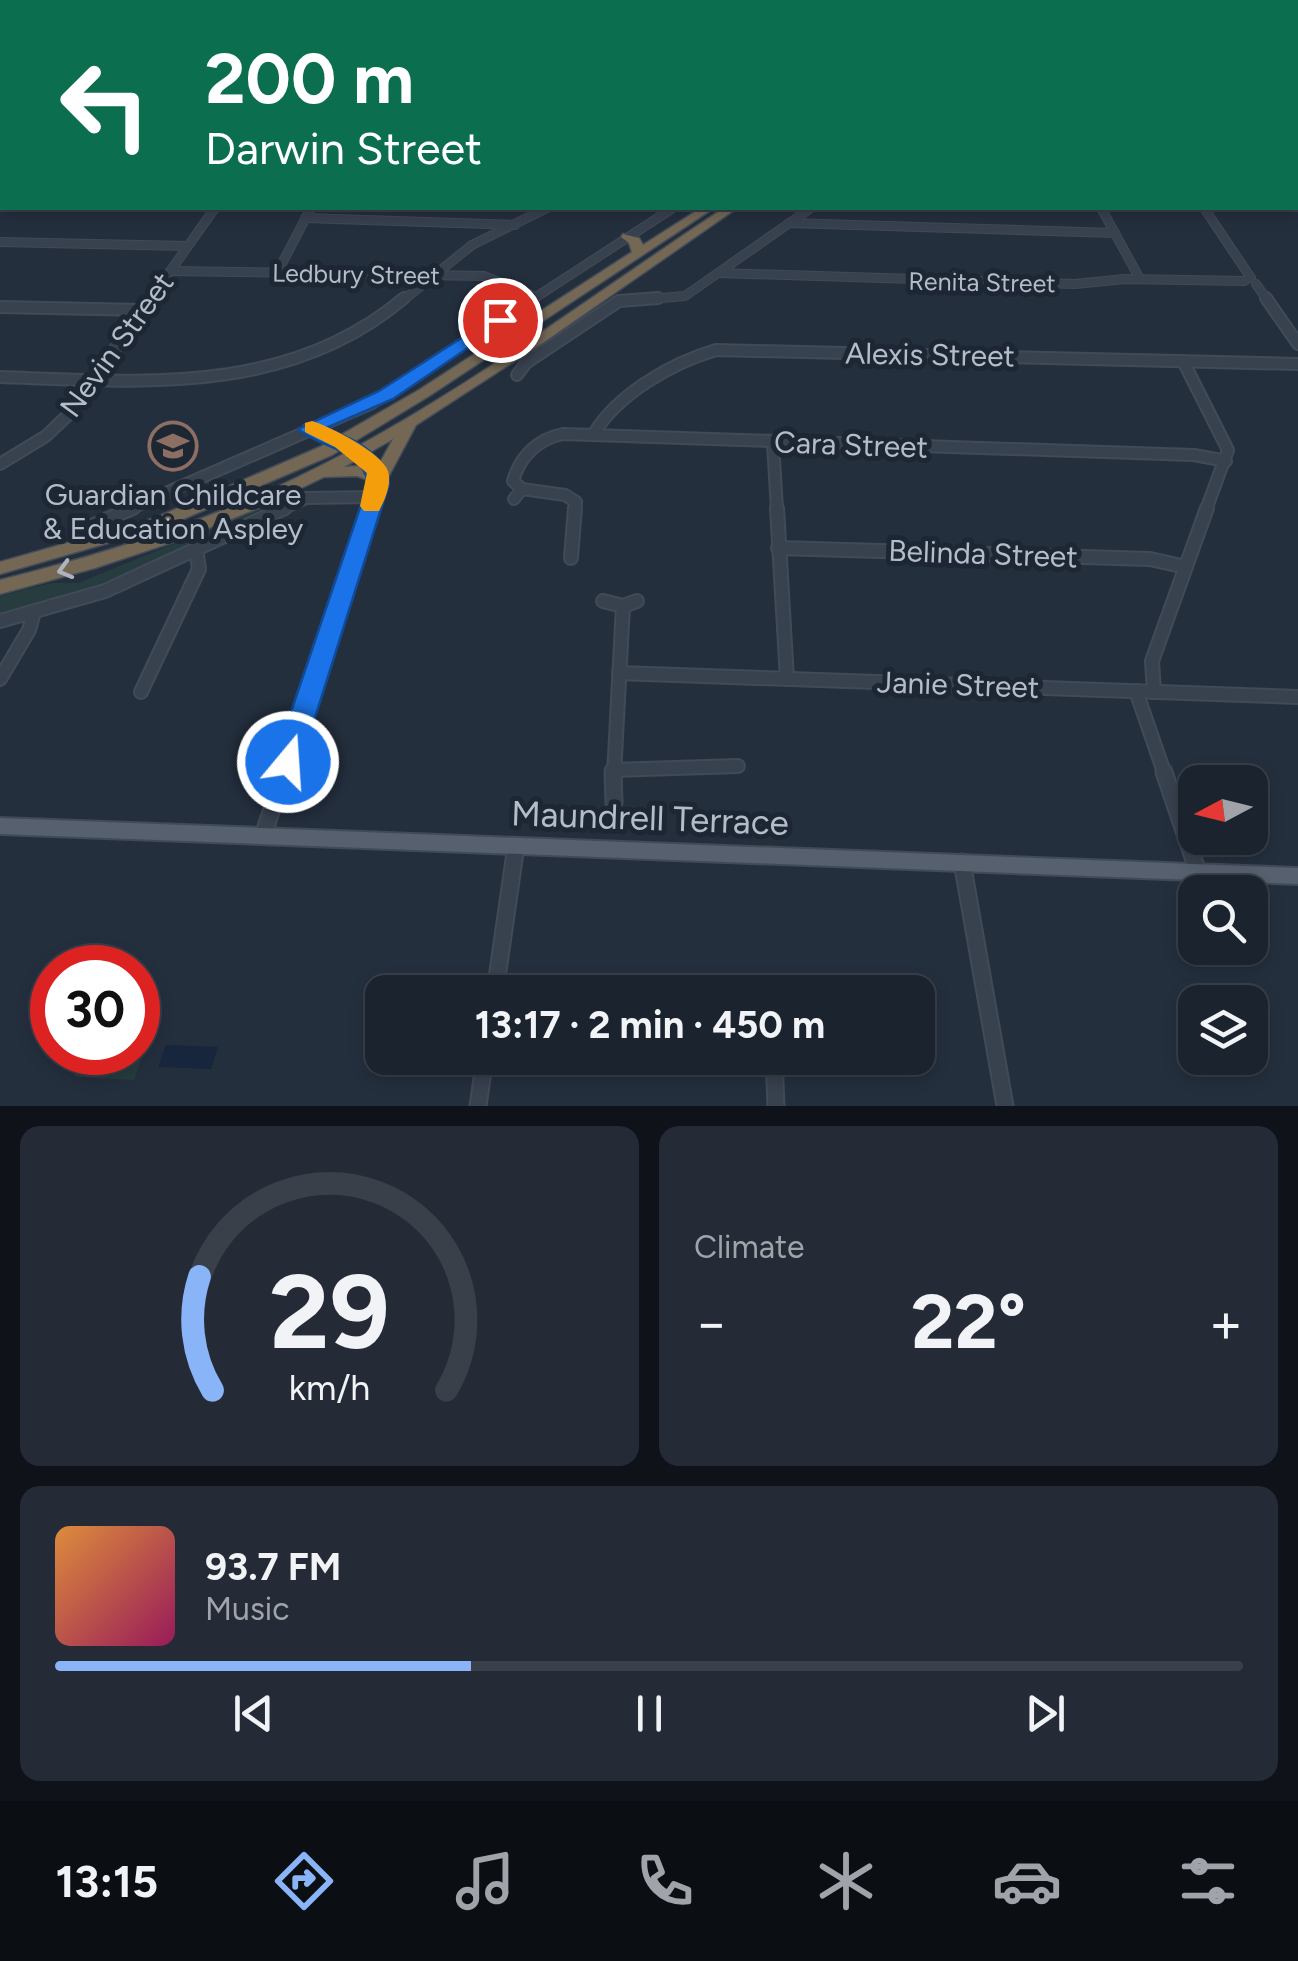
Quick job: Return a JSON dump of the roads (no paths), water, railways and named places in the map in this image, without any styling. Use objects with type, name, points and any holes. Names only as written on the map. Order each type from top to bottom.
[{"type":"highway","points":[[0,568],[92,544],[192,510],[342,442],[705,210]]},
{"type":"highway","points":[[0,587],[160,540],[319,473],[410,422],[728,210]]},
{"type":"highway","points":[[627,237],[635,241],[638,253]]},
{"type":"highway","points":[[595,298],[624,300],[621,281]]},
{"type":"highway","points":[[319,473],[358,471],[377,488],[410,422]]},
{"type":"main road","name":"Maundrell Terrace","points":[[0,826],[1298,876]]},
{"type":"street","points":[[157,0],[176,0]]},
{"type":"street","name":"Nevin Street","points":[[0,464],[59,425],[214,210]]},
{"type":"street","points":[[278,271],[310,210]]},
{"type":"street","points":[[0,377],[204,378],[256,372],[296,361],[368,327],[472,245],[543,210]]},
{"type":"street","points":[[87,528],[264,453],[400,387],[670,210]]},
{"type":"street","points":[[517,374],[526,364],[624,300],[682,298],[808,210]]},
{"type":"street","points":[[1102,210],[1140,279]]},
{"type":"street","points":[[1205,210],[1298,344]]},
{"type":"street","points":[[306,218],[515,225]]},
{"type":"street","points":[[789,223],[1114,233]]},
{"type":"street","points":[[0,242],[188,246]]},
{"type":"street","name":"Ledbury Street","points":[[171,271],[488,277],[536,297]]},
{"type":"street","name":"Renita Street","points":[[719,273],[740,277],[1055,284],[1140,279],[1251,281]]},
{"type":"street","points":[[0,307],[143,310]]},
{"type":"street","points":[[1282,320],[1298,320]]},
{"type":"street","name":"Alexis Street","points":[[594,435],[607,416],[684,359],[716,350],[1298,364]]},
{"type":"street","points":[[1154,692],[1150,670],[1226,461],[1227,444],[1183,360]]},
{"type":"street","points":[[326,422],[342,442]]},
{"type":"street","points":[[264,836],[377,488],[377,470],[358,452],[308,429]]},
{"type":"street","name":"Cara Street","points":[[514,500],[522,489],[512,481],[514,470],[542,441],[558,434],[1194,455],[1226,461]]},
{"type":"street","points":[[772,443],[787,679]]},
{"type":"street","points":[[0,621],[105,591],[306,498],[377,488]]},
{"type":"street","points":[[522,489],[565,495],[576,502],[571,558]]},
{"type":"street","points":[[141,692],[199,568],[196,548]]},
{"type":"street","name":"Belinda Street","points":[[778,548],[1150,560],[1186,567]]},
{"type":"street","points":[[604,601],[630,604],[619,673],[612,770],[614,803]]},
{"type":"street","points":[[0,680],[29,630],[34,612]]},
{"type":"street","name":"Janie Street","points":[[619,673],[1298,697]]},
{"type":"street","points":[[1136,691],[1198,872]]},
{"type":"street","points":[[612,770],[668,772],[690,763],[738,766]]},
{"type":"street","points":[[497,975],[516,846]]},
{"type":"street","points":[[962,862],[1005,1106]]},
{"type":"street","points":[[478,1106],[483,1075]]},
{"type":"street","points":[[775,1075],[776,1106]]},
{"type":"water","points":[[166,1045],[218,1047],[211,1069],[160,1067]]},
{"type":"place","name":"Guardian Childcare & Education Aspley","points":[[173,446]]}]
